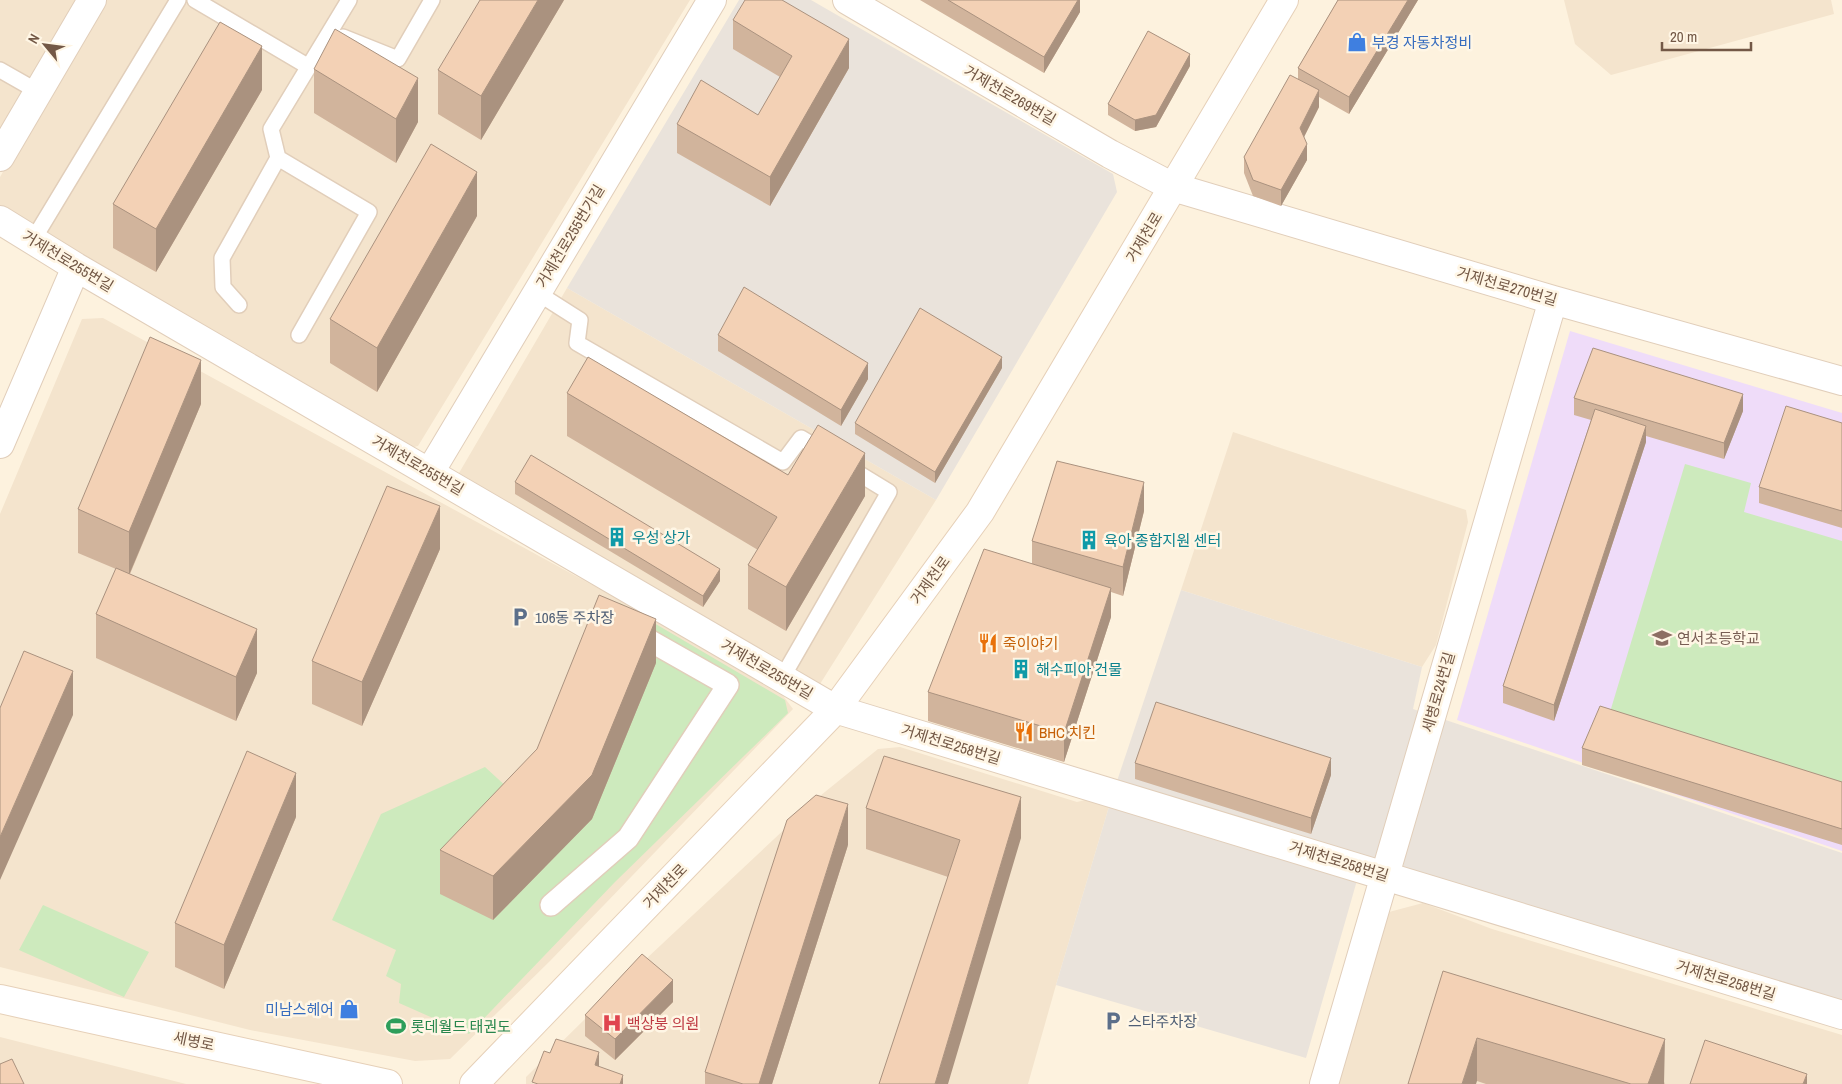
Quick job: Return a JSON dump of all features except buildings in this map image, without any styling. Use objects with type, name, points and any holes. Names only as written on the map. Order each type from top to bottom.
[{"type":"street","points":[[0,157],[92,0]]},
{"type":"street","name":"거제천로255번가길","points":[[430,472],[712,0]]},
{"type":"street","name":"거제천로269번길","points":[[847,0],[1110,154],[1174,187]]},
{"type":"street","name":"거제천로","points":[[474,1084],[835,709],[980,512],[1284,0]]},
{"type":"street","name":"거제천로270번길","points":[[1174,187],[1553,300],[1842,381]]},
{"type":"street","name":"거제천로255번길","points":[[0,220],[76,268],[835,709]]},
{"type":"street","points":[[0,444],[76,268]]},
{"type":"street","name":"세병로24번길","points":[[1324,1084],[1553,300]]},
{"type":"street","points":[[551,904],[628,838],[728,685],[616,621]]},
{"type":"street","name":"거제천로258번길","points":[[835,709],[1842,1015]]},
{"type":"street","name":"세병로","points":[[0,999],[388,1084]]},
{"type":"lane","points":[[33,240],[178,0]]},
{"type":"lane","points":[[195,0],[309,67]]},
{"type":"lane","points":[[239,305],[223,287],[222,258],[278,158],[271,129],[349,0]]},
{"type":"lane","points":[[330,32],[398,59],[432,0]]},
{"type":"lane","points":[[0,70],[38,92]]},
{"type":"lane","points":[[278,158],[369,212],[299,335]]},
{"type":"lane","points":[[536,292],[580,320],[577,343],[783,462],[801,438],[890,492],[782,678]]},
{"type":"shaded area","points":[[0,0],[83,0],[0,143]]},
{"type":"shaded area","points":[[104,0],[690,0],[418,446],[406,449],[0,208],[0,177]]},
{"type":"shaded area","points":[[739,0],[811,0],[1113,174],[1117,192],[936,500],[567,288]]},
{"type":"shaded area","points":[[1564,0],[1831,0],[1834,14],[1611,75],[1575,44]]},
{"type":"shaded area","points":[[567,288],[936,500],[820,684],[811,686],[459,473]]},
{"type":"shaded area","points":[[103,318],[726,658],[781,693],[793,709],[550,961],[450,1059],[415,1061],[250,1030],[0,967],[0,514],[82,319]]},
{"type":"shaded area","name":"연서초등학교","points":[[1570,331],[1842,413],[1842,851],[1457,720]]},
{"type":"shaded area","points":[[1233,432],[1466,510],[1468,522],[1436,645],[1422,667],[1181,590]]},
{"type":"shaded area","points":[[1181,590],[1422,667],[1413,709],[1842,853],[1842,1006],[1362,863],[1306,1058],[1056,985],[1113,793]]},
{"type":"shaded area","points":[[900,747],[1077,802],[1113,793],[1028,1084],[526,1084],[526,1077],[646,959],[820,796],[878,749]]},
{"type":"shaded area","points":[[1423,903],[1492,929],[1842,1035],[1842,1084],[1338,1084],[1389,912]]},
{"type":"shaded area","points":[[0,1037],[186,1084],[0,1084]]},
{"type":"green space","points":[[1685,464],[1751,483],[1744,512],[1842,541],[1842,783],[1610,712]]},
{"type":"green space","points":[[620,603],[785,700],[788,713],[615,882],[469,1034],[399,1003],[401,984],[386,976],[396,950],[332,920],[381,814],[485,767],[509,789],[537,792],[607,616]]},
{"type":"green space","points":[[43,905],[149,952],[124,997],[19,950]]},
{"type":"place","name":"부경 자동차정비","points":[[1357,42]]},
{"type":"place","name":"우성 상가","points":[[617,537]]},
{"type":"place","name":"육아 종합지원 센터","points":[[1089,540]]},
{"type":"place","name":"106동 주차장","points":[[520,617]]},
{"type":"place","name":"연서초등학교","points":[[1662,638]]},
{"type":"place","name":"죽이야기","points":[[988,643]]},
{"type":"place","name":"해수피아 건물","points":[[1021,669]]},
{"type":"place","name":"BHC 치킨","points":[[1024,732]]},
{"type":"place","name":"미남스헤어","points":[[349,1009]]},
{"type":"place","name":"스타주차장","points":[[1113,1021]]},
{"type":"place","name":"백상붕 의원","points":[[612,1023]]},
{"type":"place","name":"롯데월드 태권도","points":[[396,1026]]}]
